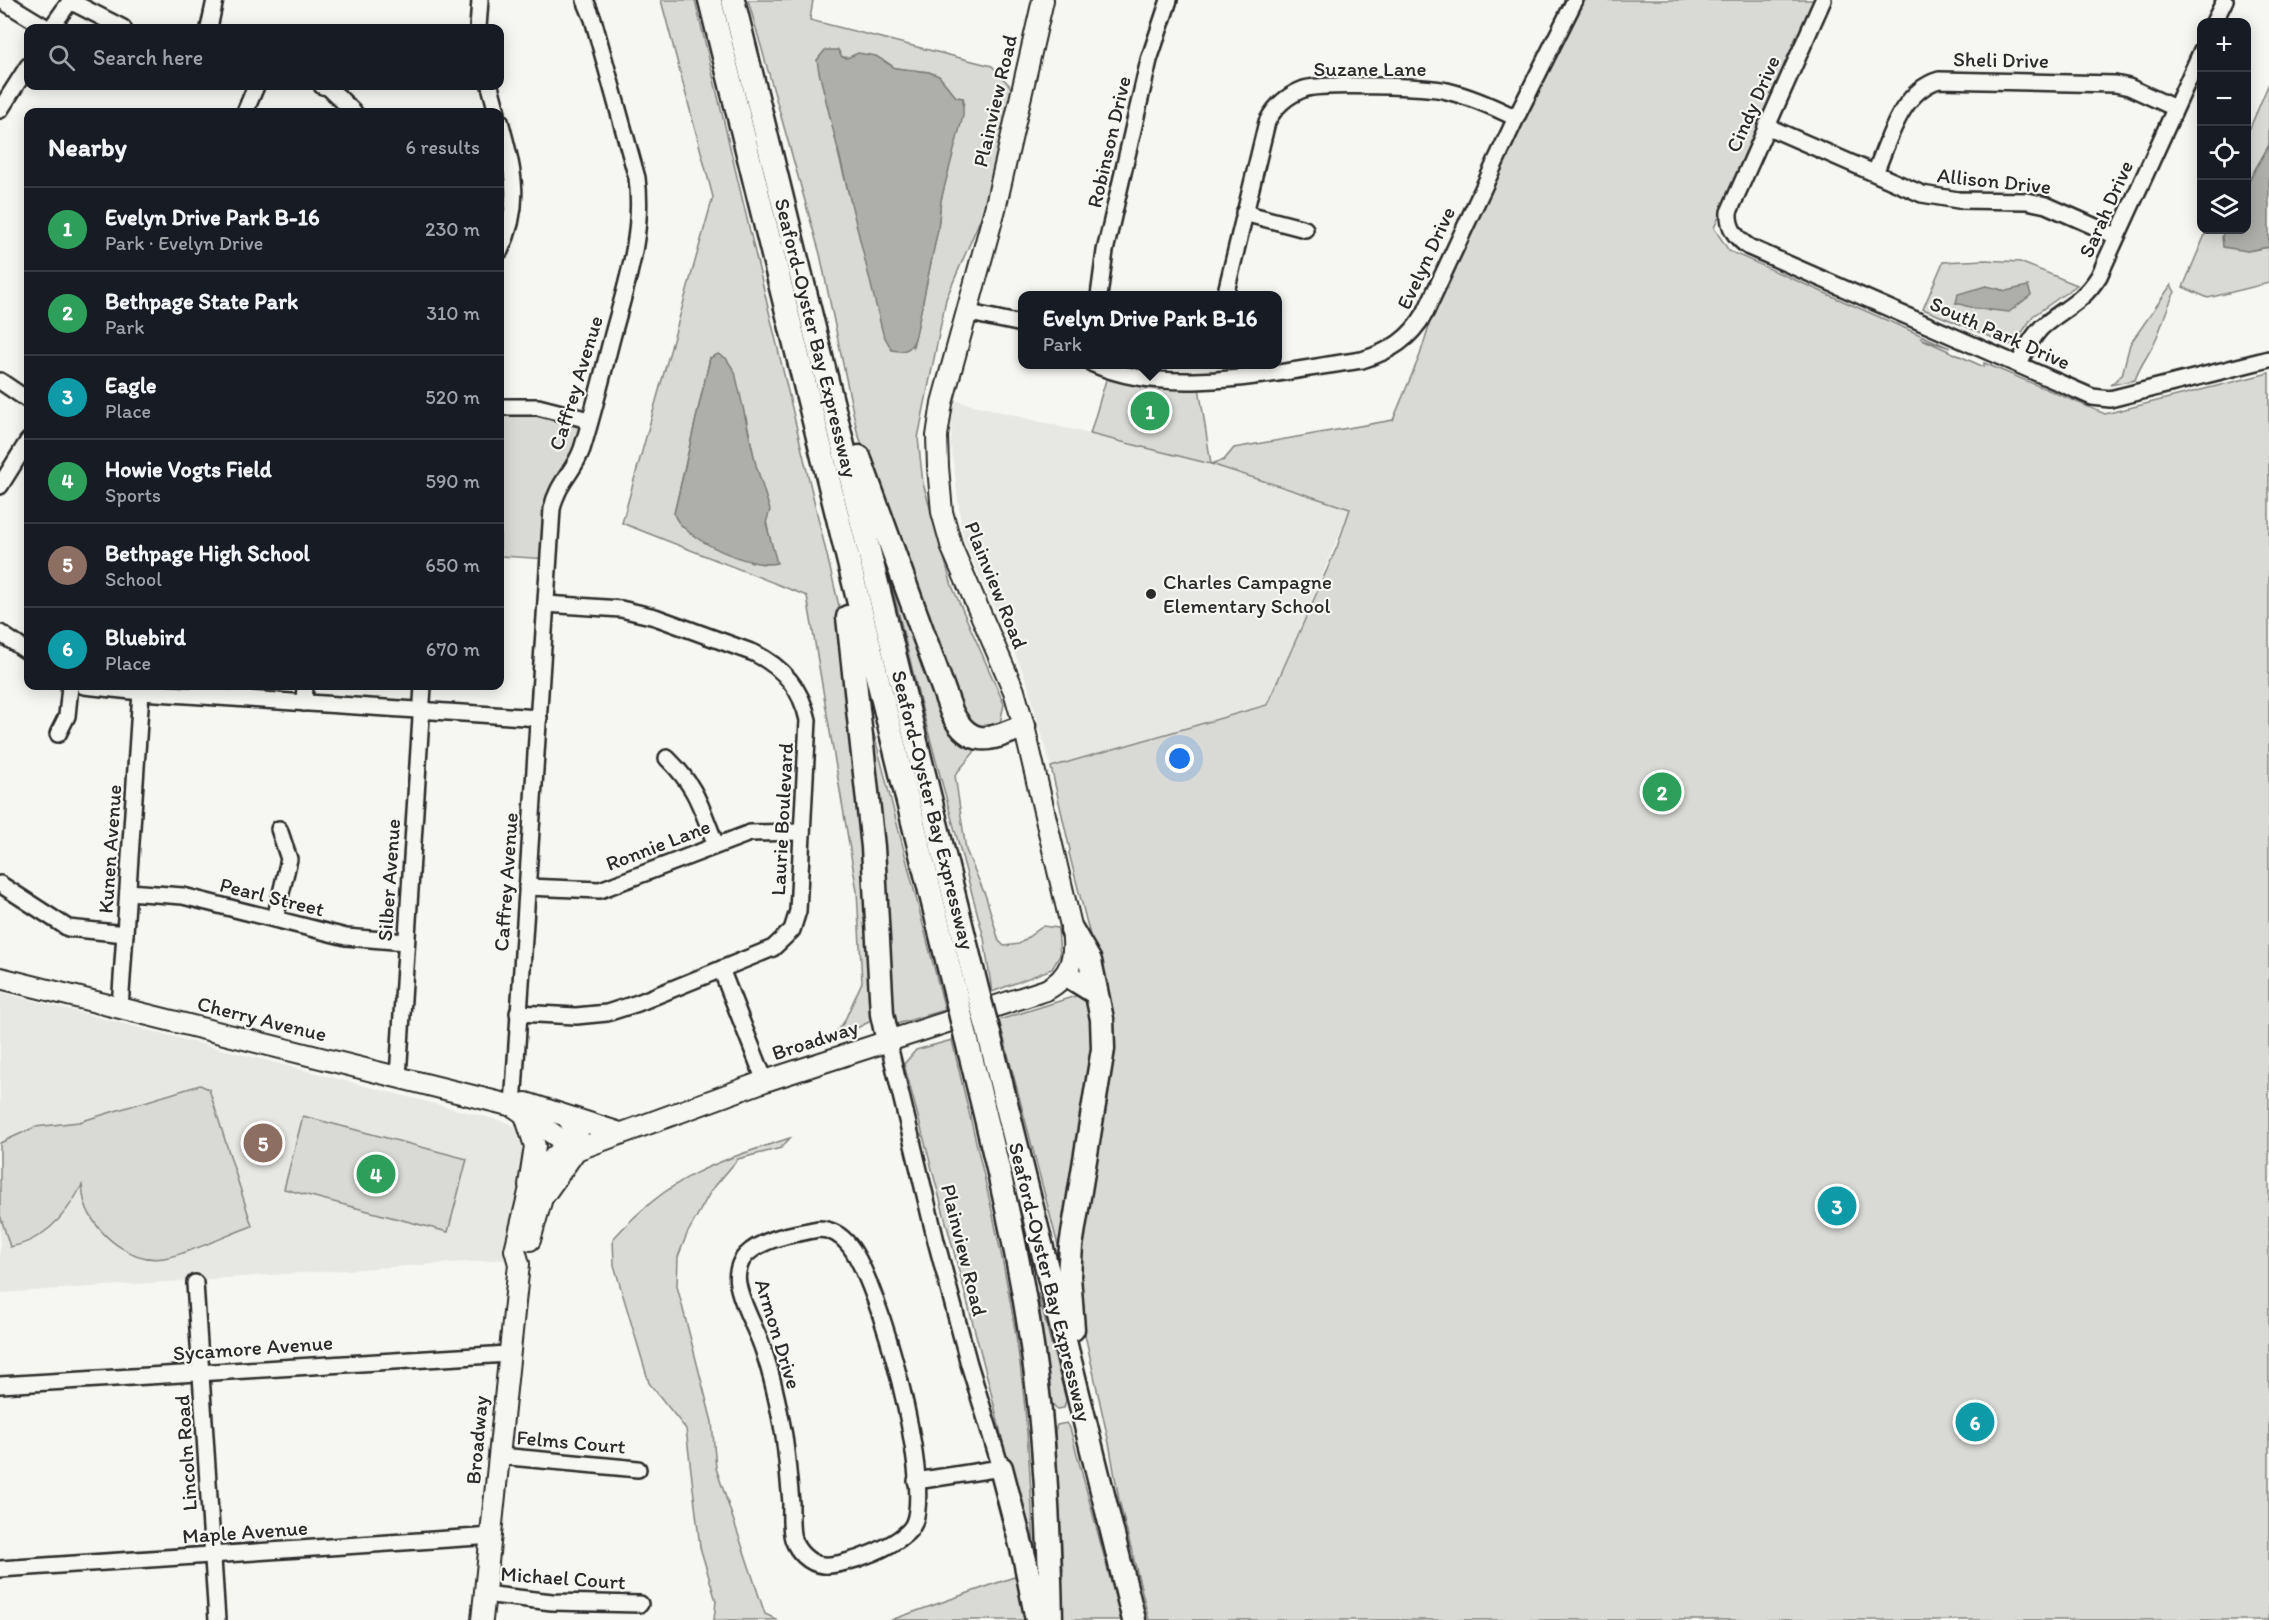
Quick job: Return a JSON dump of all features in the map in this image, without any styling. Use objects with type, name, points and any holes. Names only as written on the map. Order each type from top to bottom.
[{"type":"highway","name":"Seaford-Oyster Bay Expressway","points":[[710,0],[1012,1230],[1032,1341],[1045,1470],[1050,1620]]},
{"type":"highway","name":"Seaford-Oyster Bay Expressway","points":[[733,0],[1134,1620]]},
{"type":"highway","points":[[818,347],[956,721],[965,732],[986,739],[1024,726]]},
{"type":"highway","points":[[832,499],[852,643],[873,847],[882,1014],[888,1041]]},
{"type":"highway","points":[[1072,930],[1090,961],[1102,1019],[1102,1063],[1075,1217],[1070,1269],[1071,1310],[1082,1412]]},
{"type":"highway","points":[[1067,975],[1096,993]]},
{"type":"highway","points":[[1001,1468],[1025,1560],[1037,1620]]},
{"type":"main road","name":"Plainview Road","points":[[1043,0],[995,209],[965,312],[945,392],[937,436],[942,512],[958,565],[1014,692],[1024,726],[1072,930],[1074,955],[1067,975]]},
{"type":"main road","name":"Broadway","points":[[483,1620],[484,1594],[493,1536],[501,1456],[508,1354],[519,1264],[515,1250],[529,1192],[544,1167],[560,1151],[576,1150],[765,1081],[1046,990],[1067,975]]},
{"type":"main road","name":"Cherry Avenue","points":[[0,978],[398,1077],[519,1111],[576,1150]]},
{"type":"main road","name":"Cherry Avenue","points":[[519,1111],[526,1103],[567,1118],[620,1133]]},
{"type":"main road","points":[[519,1111],[535,1146],[529,1192]]},
{"type":"main road","points":[[567,1118],[578,1135],[576,1150]]},
{"type":"main road","name":"Broadway","points":[[519,1264],[527,1254],[542,1198],[576,1150]]},
{"type":"street","points":[[1,0],[42,24]]},
{"type":"street","points":[[52,24],[70,0],[115,24]]},
{"type":"street","points":[[210,24],[215,0]]},
{"type":"street","points":[[478,24],[480,0]]},
{"type":"street","name":"Caffrey Avenue","points":[[519,1111],[518,1013],[555,494],[581,451],[638,238],[640,204],[637,178],[593,19],[585,0]]},
{"type":"street","name":"Robinson Drive","points":[[1100,291],[1105,251],[1144,83],[1156,36],[1169,0]]},
{"type":"street","name":"Evelyn Drive","points":[[1282,367],[1362,360],[1385,353],[1404,341],[1425,313],[1516,118],[1575,0]]},
{"type":"street","name":"Cindy Drive","points":[[1730,226],[1729,212],[1732,203],[1823,0]]},
{"type":"street","points":[[2216,18],[2225,0]]},
{"type":"street","name":"Sarah Drive","points":[[2019,363],[2040,329],[2088,293],[2197,61]]},
{"type":"street","points":[[0,110],[24,72]]},
{"type":"street","name":"Sheli Drive","points":[[1875,172],[1910,98],[1922,87],[1939,80],[2115,84],[2129,87],[2175,108]]},
{"type":"street","name":"Suzane Lane","points":[[1226,291],[1267,122],[1280,103],[1306,89],[1352,87],[1444,90],[1476,99],[1516,118]]},
{"type":"street","points":[[247,108],[254,90]]},
{"type":"street","points":[[330,90],[350,108]]},
{"type":"street","points":[[490,90],[496,108]]},
{"type":"street","name":"Allison Drive","points":[[1766,126],[1922,194],[1939,198],[2046,205],[2116,236]]},
{"type":"street","points":[[504,136],[514,172],[515,199],[504,242]]},
{"type":"street","points":[[1244,213],[1305,229]]},
{"type":"street","name":"South Park Drive","points":[[1730,226],[1739,240],[1749,247],[2019,363],[2092,397],[2110,399],[2269,358]]},
{"type":"street","points":[[965,312],[1018,323]]},
{"type":"street","name":"Evelyn Drive","points":[[1113,369],[1161,381],[1191,383],[1219,372],[1255,369]]},
{"type":"street","points":[[0,381],[24,397]]},
{"type":"street","points":[[504,407],[538,407],[589,420]]},
{"type":"street","points":[[0,486],[24,447]]},
{"type":"street","name":"Laurie Boulevard","points":[[518,1013],[576,1016],[606,1012],[638,1003],[773,948],[792,930],[798,910],[808,720],[799,693],[778,668],[754,653],[655,617],[621,609],[546,604]]},
{"type":"street","points":[[0,633],[24,649]]},
{"type":"street","points":[[58,734],[67,716],[70,690]]},
{"type":"street","points":[[122,690],[141,692],[188,690],[304,703],[538,718]]},
{"type":"street","points":[[304,703],[305,690]]},
{"type":"street","name":"Silber Avenue","points":[[398,1077],[423,690]]},
{"type":"street","name":"Kunen Avenue","points":[[120,1008],[141,692]]},
{"type":"street","points":[[667,758],[687,777],[716,845]]},
{"type":"street","points":[[275,919],[289,859],[279,829]]},
{"type":"street","name":"Ronnie Lane","points":[[527,887],[600,890],[750,833],[802,832]]},
{"type":"street","points":[[0,884],[68,928],[125,934]]},
{"type":"street","name":"Pearl Street","points":[[128,892],[183,896],[346,937],[406,942]]},
{"type":"street","points":[[722,969],[765,1081]]},
{"type":"street","name":"Plainview Road","points":[[888,1041],[936,1241],[969,1364],[1001,1468]]},
{"type":"street","name":"Armon Drive","points":[[818,1229],[833,1231],[850,1246],[870,1289],[894,1355],[906,1409],[916,1481],[914,1525],[907,1535],[884,1548],[838,1563],[823,1565],[804,1556],[792,1538],[789,1467],[781,1418],[765,1352],[738,1284],[739,1269],[747,1254],[773,1240],[818,1229]]},
{"type":"street","name":"Lincoln Road","points":[[195,1283],[218,1620]]},
{"type":"street","name":"Sycamore Avenue","points":[[0,1385],[508,1354]]},
{"type":"street","name":"Felms Court","points":[[501,1456],[638,1469]]},
{"type":"street","points":[[916,1481],[1001,1468]]},
{"type":"street","name":"Maple Avenue","points":[[0,1569],[493,1536]]},
{"type":"street","name":"Michael Court","points":[[484,1594],[552,1602],[639,1604]]},
{"type":"shaded area","points":[[661,0],[695,0],[844,627],[875,1019],[851,1031],[834,1035],[844,1022],[862,982],[857,891],[807,596],[622,523],[713,197]],"holes":[[[710,358],[746,417],[770,541],[674,514]]]},
{"type":"shaded area","points":[[748,0],[813,0],[810,20],[992,66],[1014,94],[995,185],[946,299],[918,438],[923,483],[952,586],[1004,704],[999,728],[975,728],[962,715],[857,431],[820,254]],"holes":[[[838,50],[842,57],[885,61],[895,68],[929,72],[939,76],[956,97],[963,98],[964,102],[941,200],[938,229],[913,347],[865,256],[838,153]]]},
{"type":"shaded area","points":[[1582,0],[1817,0],[1714,228],[1729,251],[1950,348],[1920,338],[1984,367],[1984,363],[2105,414],[2269,373],[2269,1620],[1149,1620],[1119,1500],[1078,1303],[1102,982],[1069,853],[1051,767],[1267,705],[1337,547],[1350,509],[1211,464],[1224,460],[1234,448],[1393,420],[1420,355],[1431,319],[1516,131]]},
{"type":"shaded area","points":[[825,50],[838,50],[842,57],[847,58],[858,53],[876,56],[895,68],[929,72],[939,76],[956,97],[963,98],[963,116],[941,200],[938,229],[916,335],[911,347],[902,351],[892,350],[883,334],[819,72],[817,60]]},
{"type":"shaded area","points":[[2269,83],[2269,145],[2251,177],[2251,126]]},
{"type":"shaded area","points":[[2269,145],[2269,247],[2247,251],[2223,247],[2223,234],[2251,234],[2251,177]]},
{"type":"shaded area","points":[[2205,234],[2223,234],[2222,236],[2247,251],[2269,247],[2269,283],[2208,298],[2183,287]]},
{"type":"shaded area","points":[[1985,260],[2020,262],[2077,285],[2033,316],[2017,340],[2010,345],[1923,309],[1943,262]],"holes":[[[1986,286],[2006,291],[1990,311],[1956,303]]]},
{"type":"shaded area","points":[[2171,285],[2175,292],[2153,346],[2135,380],[2110,385],[2122,375],[2130,344]]},
{"type":"shaded area","points":[[1986,286],[2006,291],[2028,286],[2031,295],[2009,312],[1973,308],[1956,303],[1958,294]]},
{"type":"shaded area","points":[[718,354],[726,358],[735,372],[756,465],[770,510],[766,523],[777,563],[752,562],[719,550],[690,533],[679,523],[674,514],[710,358]]},
{"type":"shaded area","points":[[1108,373],[1175,389],[1199,387],[1211,464],[1090,434]]},
{"type":"shaded area","name":"Charles Campagne Elementary School","points":[[953,400],[1211,464],[1350,509],[1267,705],[1051,767],[1026,679],[963,538],[951,445]]},
{"type":"shaded area","points":[[504,408],[589,420],[558,486],[549,559],[504,556]]},
{"type":"shaded area","points":[[880,537],[976,750],[955,775],[966,850],[986,897],[999,941],[1004,946],[1019,944],[1043,926],[1058,928],[1060,955],[1052,969],[992,992],[984,938],[921,705]]},
{"type":"shaded area","points":[[867,707],[945,1010],[890,1026]]},
{"type":"shaded area","points":[[0,992],[509,1123],[521,1130],[526,1139],[511,1259],[0,1293]]},
{"type":"shaded area","points":[[1090,993],[1096,1054],[1060,1253],[999,1020]]},
{"type":"shaded area","points":[[952,1040],[996,1229],[1017,1343],[1027,1432],[1036,1580],[1009,1477],[989,1384],[904,1064],[916,1050]]},
{"type":"shaded area","points":[[200,1085],[209,1089],[252,1226],[169,1257],[156,1259],[143,1257],[118,1245],[97,1226],[85,1203],[82,1185],[62,1216],[53,1225],[33,1239],[10,1247],[0,1215],[0,1143],[35,1127],[79,1122]]},
{"type":"shaded area","points":[[303,1116],[467,1159],[448,1232],[284,1189]]},
{"type":"shaded area","points":[[790,1138],[781,1148],[738,1159],[711,1191],[687,1234],[678,1257],[677,1286],[712,1422],[716,1468],[765,1614],[778,1620],[714,1620],[716,1601],[700,1547],[686,1429],[649,1383],[614,1265],[613,1239],[654,1200],[694,1174],[737,1155]]},
{"type":"shaded area","points":[[1038,1293],[1066,1400],[1064,1408],[1057,1409],[1049,1400]]},
{"type":"shaded area","points":[[1067,1423],[1121,1620],[1062,1620],[1061,1578],[1063,1570],[1055,1431],[1057,1425]]},
{"type":"shaded area","points":[[1017,1576],[1022,1583],[1030,1620],[891,1620]]},
{"type":"place","name":"Evelyn Drive Park B-16","points":[[1150,411]]},
{"type":"place","name":"Charles Campagne Elementary School","points":[[1151,594]]},
{"type":"place","name":"Bethpage State Park","points":[[1662,792]]},
{"type":"place","name":"Bethpage High School","points":[[263,1143]]},
{"type":"place","name":"Howie Vogts Field","points":[[376,1174]]},
{"type":"place","name":"Eagle","points":[[1837,1206]]},
{"type":"place","name":"Bluebird","points":[[1975,1422]]}]
